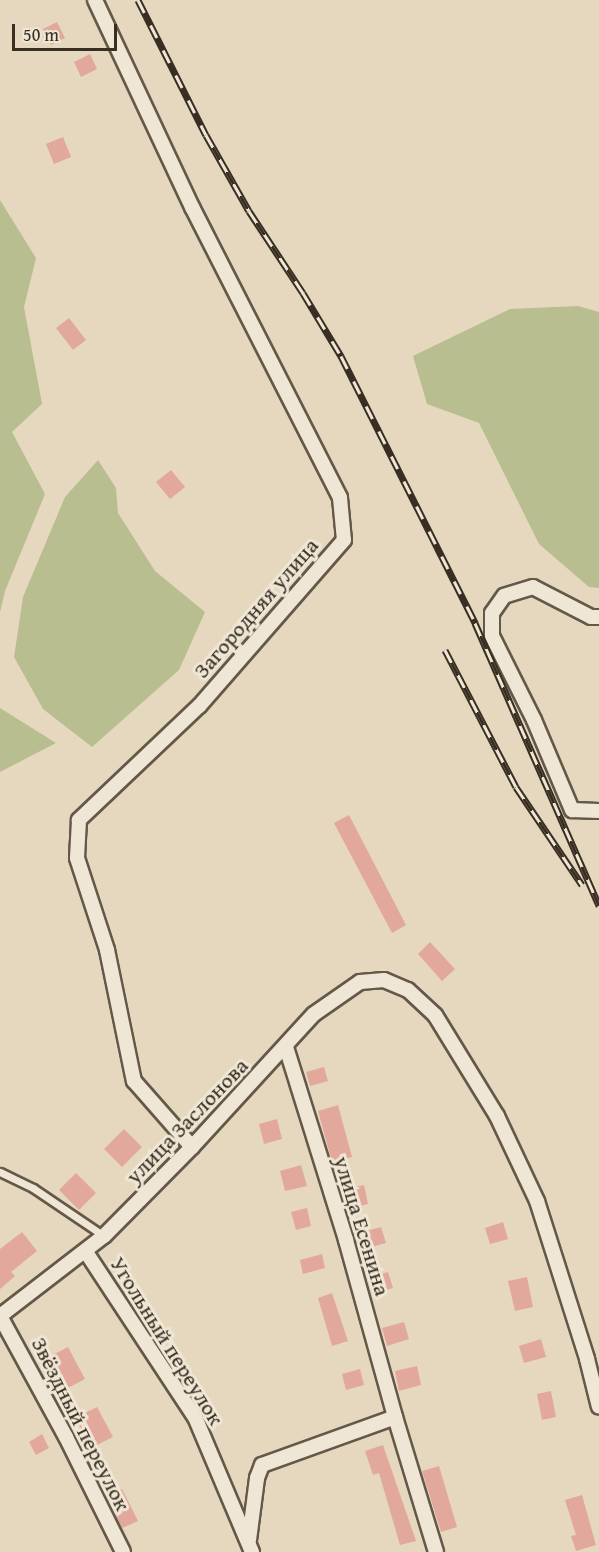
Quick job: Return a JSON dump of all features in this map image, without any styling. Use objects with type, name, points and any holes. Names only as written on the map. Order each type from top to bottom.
[{"type":"street","name":"Загородняя улица","points":[[95,0],[192,207],[340,498],[344,540],[199,706],[79,820],[76,858],[107,950],[134,1081],[192,1147]]},
{"type":"street","points":[[599,617],[591,617],[533,587],[504,596],[492,613],[492,636],[534,720],[572,810],[599,811]]},
{"type":"street","name":"улица Заслонова","points":[[0,1316],[104,1236],[192,1147],[314,1014],[360,982],[384,980],[408,990],[435,1015],[497,1116],[537,1201],[587,1359],[599,1407]]},
{"type":"street","name":"улица Есенина","points":[[286,1047],[346,1240],[395,1418]]},
{"type":"street","name":"Угольный переулок","points":[[86,1252],[195,1417],[250,1547]]},
{"type":"street","name":"Звёздный переулок","points":[[0,1316],[66,1437],[123,1552]]},
{"type":"street","points":[[250,1547],[257,1478],[262,1465],[395,1418],[436,1552]]},
{"type":"lane","points":[[0,1172],[33,1188],[104,1236]]},
{"type":"green space","points":[[0,200],[36,258],[24,307],[42,404],[12,432],[45,494],[5,591],[0,612]]},
{"type":"green space","points":[[578,306],[599,312],[599,588],[589,587],[539,544],[479,423],[427,404],[413,356],[510,309]]},
{"type":"green space","points":[[98,460],[116,488],[118,513],[155,571],[205,612],[179,670],[92,747],[43,709],[14,657],[23,597],[65,497]]},
{"type":"green space","points":[[0,708],[56,743],[0,772]]},
{"type":"building","points":[[57,22],[65,38],[51,45],[43,29]]},
{"type":"building","points":[[90,54],[97,69],[81,77],[74,62]]},
{"type":"building","points":[[63,137],[71,157],[54,164],[46,144]]},
{"type":"building","points":[[69,318],[86,340],[73,350],[56,328]]},
{"type":"building","points":[[171,470],[185,487],[170,499],[156,482]]},
{"type":"building","points":[[349,815],[406,925],[392,933],[334,823]]},
{"type":"building","points":[[430,942],[455,969],[442,981],[418,954]]},
{"type":"building","points":[[324,1067],[328,1081],[310,1086],[306,1072]]},
{"type":"building","points":[[338,1105],[352,1157],[332,1162],[318,1111]]},
{"type":"building","points":[[277,1119],[282,1139],[264,1144],[259,1124]]},
{"type":"building","points":[[124,1129],[142,1147],[122,1167],[104,1149]]},
{"type":"building","points":[[301,1165],[307,1186],[285,1191],[280,1171]]},
{"type":"building","points":[[76,1173],[96,1193],[79,1210],[59,1190]]},
{"type":"building","points":[[364,1185],[368,1204],[347,1209],[342,1190]]},
{"type":"building","points":[[307,1208],[311,1226],[296,1230],[291,1212]]},
{"type":"building","points":[[503,1222],[508,1239],[490,1244],[485,1228]]},
{"type":"building","points":[[381,1227],[386,1243],[360,1250],[356,1234]]},
{"type":"building","points":[[22,1232],[37,1251],[11,1272],[15,1276],[0,1289],[0,1249]]},
{"type":"building","points":[[322,1254],[325,1268],[303,1274],[300,1260]]},
{"type":"building","points":[[388,1272],[393,1288],[372,1294],[367,1278]]},
{"type":"building","points":[[527,1277],[533,1307],[515,1311],[508,1281]]},
{"type":"building","points":[[332,1293],[348,1341],[332,1346],[318,1298]]},
{"type":"building","points":[[404,1322],[409,1339],[387,1346],[382,1328]]},
{"type":"building","points":[[541,1339],[546,1357],[524,1363],[519,1346]]},
{"type":"building","points":[[68,1347],[85,1379],[64,1390],[47,1358]]},
{"type":"building","points":[[417,1366],[421,1385],[399,1391],[395,1371]]},
{"type":"building","points":[[360,1369],[364,1385],[346,1390],[342,1374]]},
{"type":"building","points":[[551,1391],[556,1417],[542,1420],[537,1394]]},
{"type":"building","points":[[97,1407],[113,1437],[91,1448],[75,1418]]},
{"type":"building","points":[[42,1434],[49,1448],[36,1455],[29,1442]]},
{"type":"building","points":[[383,1445],[416,1541],[400,1545],[379,1473],[373,1475],[365,1451]]},
{"type":"building","points":[[439,1466],[457,1527],[441,1532],[422,1471]]},
{"type":"building","points":[[122,1489],[138,1521],[122,1528],[106,1496]]},
{"type":"building","points":[[582,1495],[596,1545],[576,1551],[571,1536],[576,1535],[565,1500]]},
{"type":"railway","points":[[138,0],[206,135],[249,211],[341,356],[475,623],[599,906]]},
{"type":"railway","points":[[445,650],[516,787],[582,885]]}]
